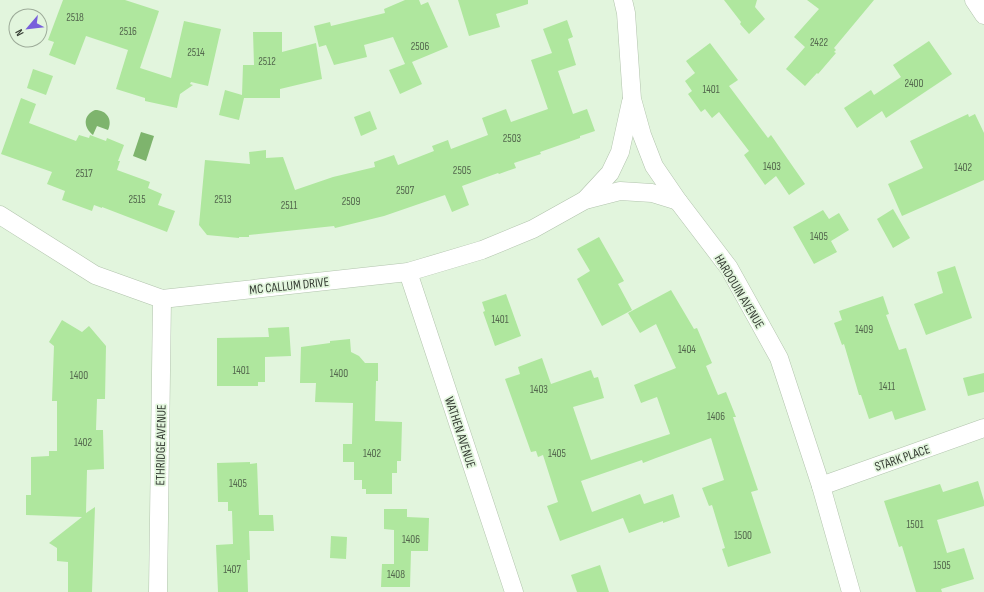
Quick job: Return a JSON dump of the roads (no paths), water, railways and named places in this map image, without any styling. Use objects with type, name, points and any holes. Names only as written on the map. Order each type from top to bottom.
[{"type":"street","name":"HARDOUIN AVENUE","points":[[623,0],[626,13],[632,99],[642,135],[654,166],[678,201],[729,268],[779,358],[821,486],[851,592]]},
{"type":"street","points":[[974,0],[984,15]]},
{"type":"street","name":"MC CALLUM DRIVE","points":[[585,200],[610,173],[620,152],[632,99]]},
{"type":"street","name":"MC CALLUM DRIVE","points":[[0,215],[94,275],[162,299],[408,272],[489,247],[533,229],[585,200],[620,191],[652,193],[678,201]]},
{"type":"street","name":"WATHEN AVENUE","points":[[408,272],[514,592]]},
{"type":"street","name":"ETHRIDGE AVENUE","points":[[158,592],[162,299]]},
{"type":"street","name":"STARK PLACE","points":[[821,486],[984,428]]}]
